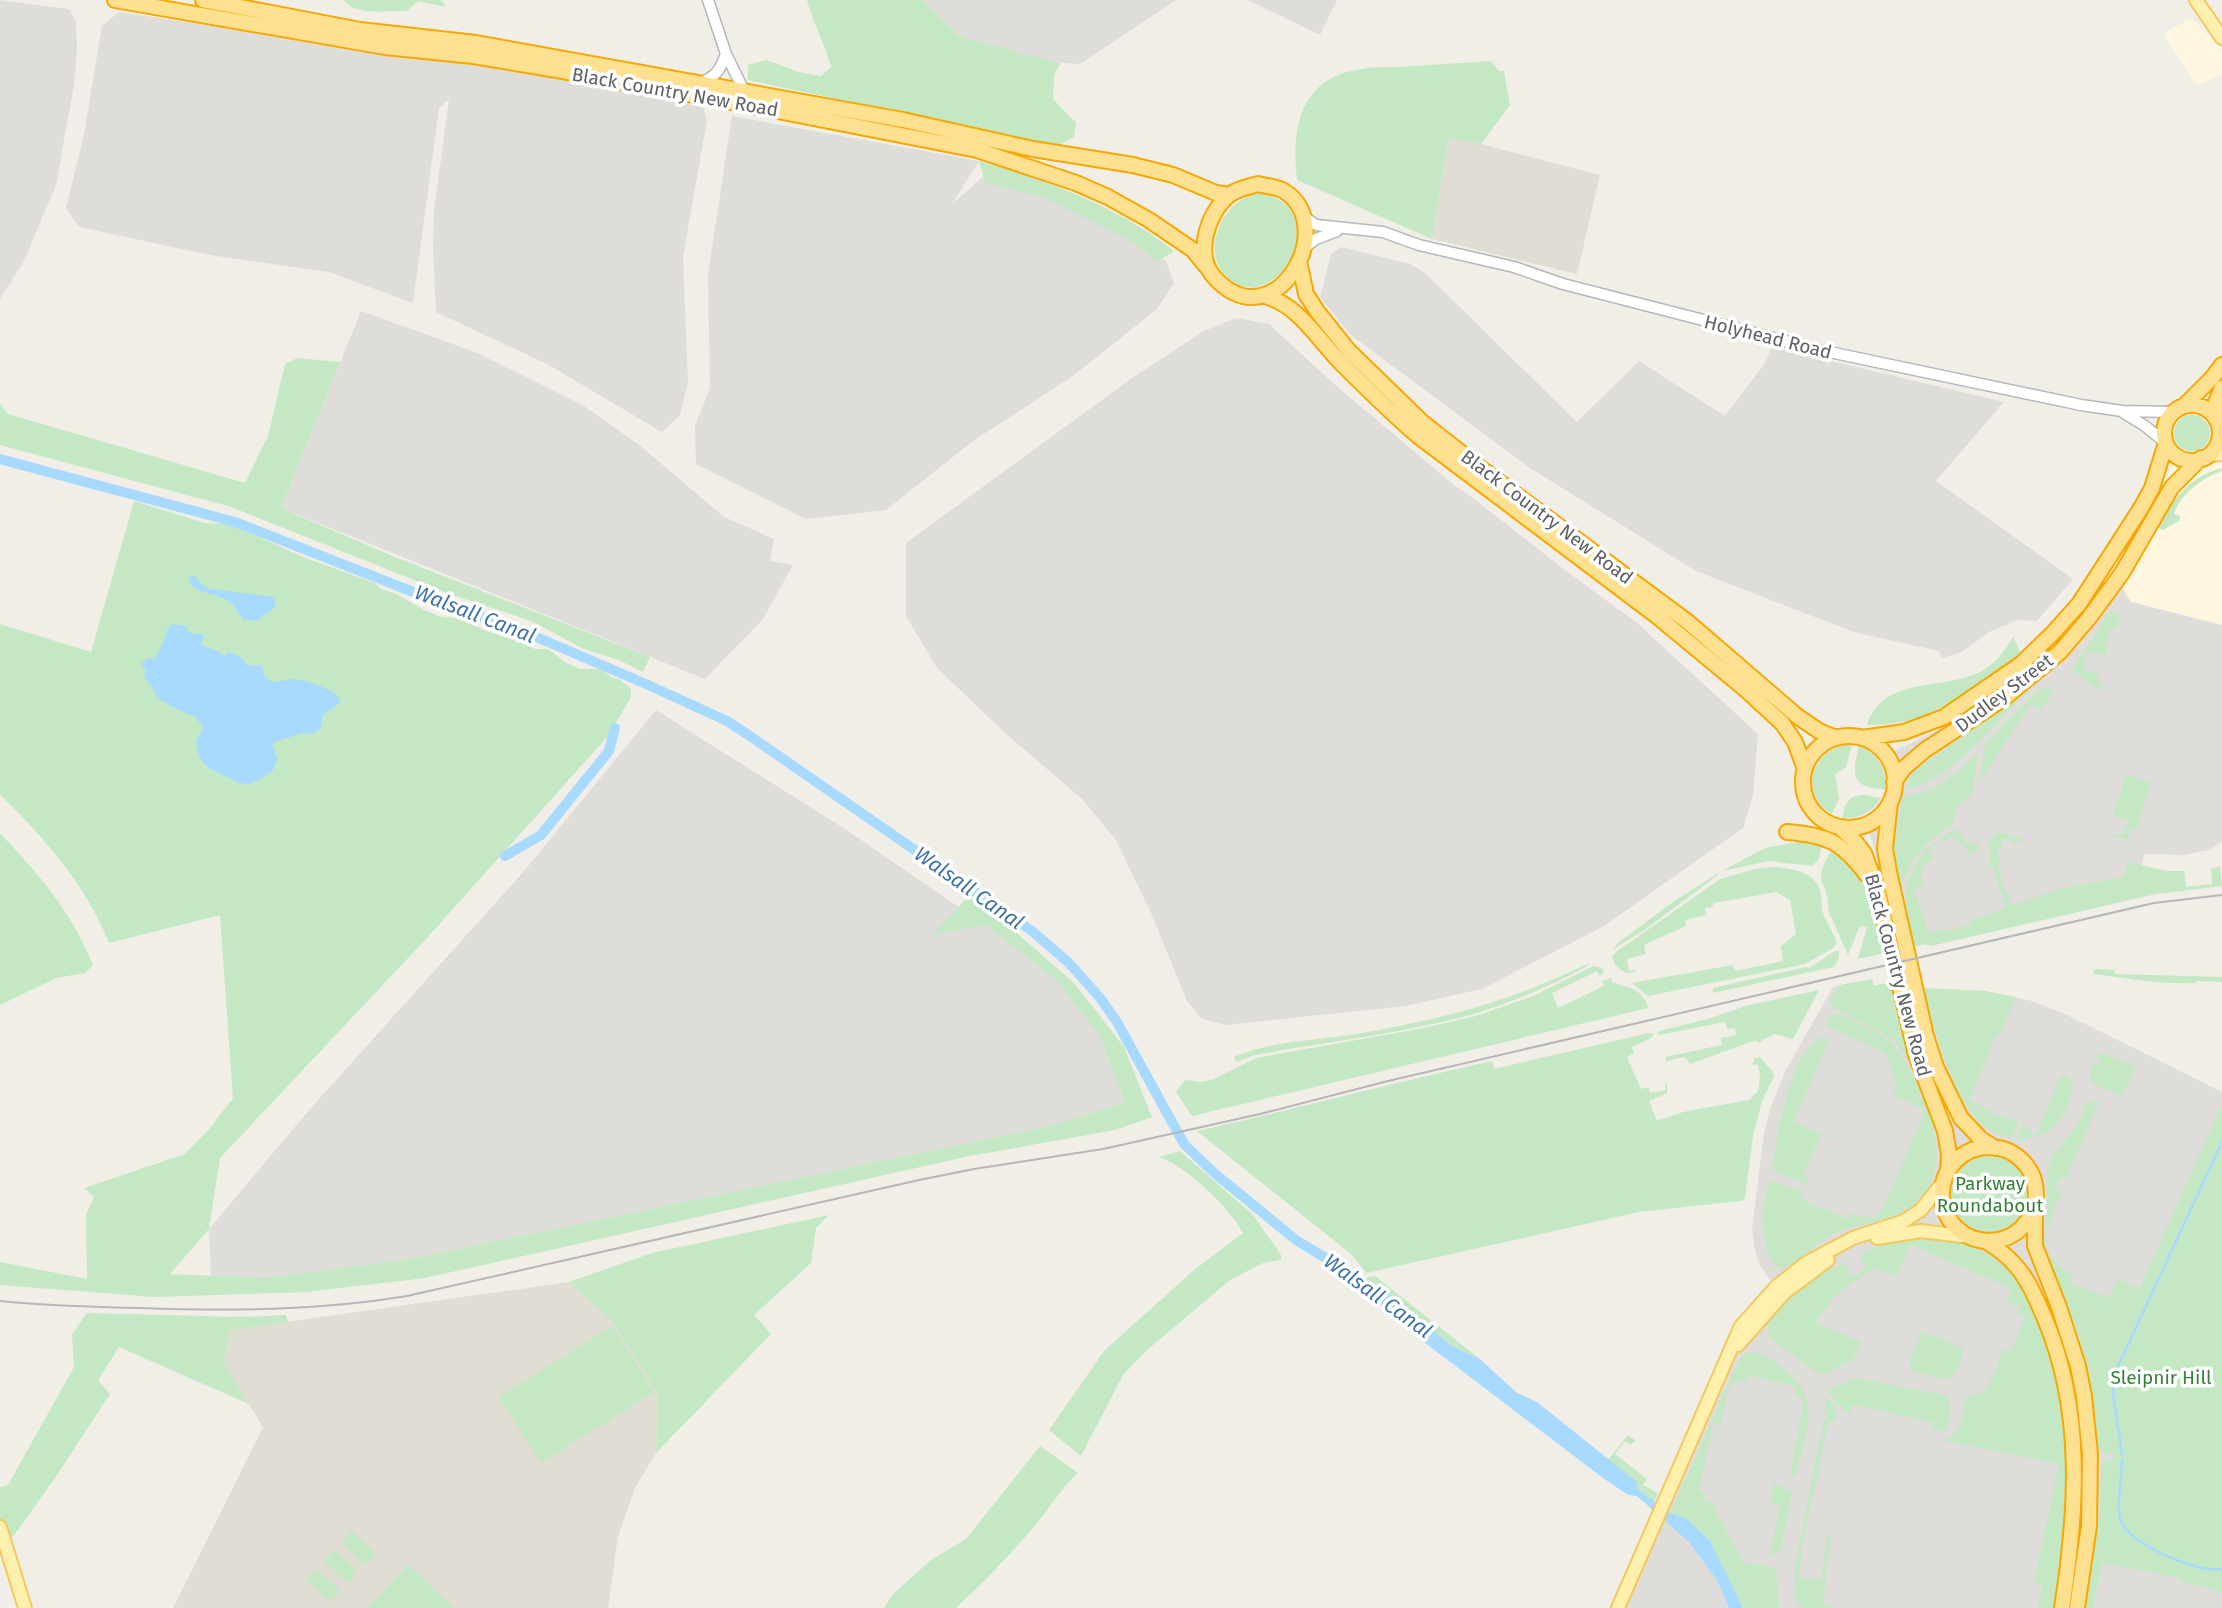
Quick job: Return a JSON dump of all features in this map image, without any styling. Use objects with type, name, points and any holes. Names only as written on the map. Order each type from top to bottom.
[{"type":"highway","name":"Black Country New Road","points":[[115,0],[385,47],[472,56],[557,70],[977,150],[1065,179],[1108,197],[1194,250],[1206,266]]},
{"type":"highway","name":"Black Country New Road","points":[[203,0],[360,30],[489,45],[903,120],[1033,149],[1133,165],[1173,175],[1216,193],[1229,195]]},
{"type":"highway","points":[[1258,184],[1286,192],[1302,215],[1307,233],[1289,280],[1265,296],[1241,295],[1220,283],[1206,266],[1203,248],[1205,239],[1218,207],[1229,195],[1258,184]]},
{"type":"highway","name":"Black Country New Road","points":[[1301,254],[1306,294],[1317,312],[1349,351],[1422,422],[1688,622],[1797,716],[1819,731],[1836,738]]},
{"type":"highway","name":"Black Country New Road","points":[[1265,296],[1280,300],[1301,316],[1339,361],[1418,436],[1658,617],[1745,689],[1782,723],[1796,742],[1805,769]]},
{"type":"highway","points":[[2222,365],[2178,409],[2165,426],[2166,443],[2178,457],[2192,460],[2211,456],[2219,439],[2215,405],[2222,388]]},
{"type":"highway","points":[[2178,409],[2202,407],[2218,421]]},
{"type":"highway","name":"Dudley Street","points":[[1858,737],[1904,732],[1944,717],[2021,664],[2079,604],[2152,488],[2166,443]]},
{"type":"highway","name":"Dudley Street","points":[[1892,793],[1905,768],[1925,750],[2003,699],[2060,652],[2122,573],[2172,487],[2211,456]]},
{"type":"highway","points":[[1858,737],[1873,743],[1886,755],[1891,765],[1892,793],[1877,817],[1866,824],[1854,827],[1834,825],[1816,814],[1809,805],[1803,782],[1805,769],[1811,755],[1819,747],[1836,738],[1858,737]]},
{"type":"highway","name":"Black Country New Road","points":[[1892,793],[1885,848],[1926,1036],[1946,1091],[1961,1118],[1994,1148]]},
{"type":"highway","name":"Black Country New Road","points":[[1834,825],[1853,839],[1864,853],[1877,888],[1914,1045],[1945,1131],[1949,1154],[1946,1177]]},
{"type":"highway","points":[[1787,832],[1829,840],[1852,855],[1877,888]]},
{"type":"highway","points":[[2062,1608],[2074,1521],[2075,1462],[2072,1421],[2062,1366],[2052,1335],[2026,1278],[2008,1256],[1955,1226],[1946,1212],[1942,1194],[1946,1177],[1959,1159],[1979,1149],[1994,1148],[2020,1158],[2036,1185],[2035,1246],[2078,1366],[2090,1454],[2089,1526],[2077,1608]]},
{"type":"highway","points":[[1978,1239],[1999,1240],[2013,1235],[2025,1225],[2035,1205]]},
{"type":"main road","points":[[2196,0],[2222,38]]},
{"type":"main road","points":[[2207,15],[2222,27]]},
{"type":"main road","points":[[1618,1608],[1741,1326],[1776,1287],[1827,1251],[1853,1238],[1912,1216],[1933,1198],[1946,1177]]},
{"type":"main road","points":[[1728,1356],[1784,1293],[1805,1274],[1847,1249],[1904,1231],[1928,1231],[1978,1239]]},
{"type":"main road","points":[[0,1527],[25,1608]]},
{"type":"street","points":[[708,0],[726,54],[744,91]]},
{"type":"street","points":[[698,84],[711,79],[718,72],[726,54]]},
{"type":"street","name":"Holyhead Road","points":[[1302,215],[1315,226],[1353,228],[1382,239],[1514,267],[1563,284],[1820,350],[1939,377],[2122,411],[2178,409]]},
{"type":"street","points":[[1301,254],[1315,239],[1353,228]]},
{"type":"street","name":"Holyhead Road","points":[[2122,411],[2166,443]]},
{"type":"shaded area","points":[[0,0],[69,9],[76,22],[77,49],[74,85],[56,185],[24,261],[0,299]]},
{"type":"shaded area","points":[[922,0],[1176,0],[1080,64],[1060,63],[959,37]]},
{"type":"shaded area","points":[[1248,0],[1337,0],[1320,35]]},
{"type":"shaded area","points":[[119,12],[543,75],[703,107],[707,120],[683,257],[688,383],[680,415],[662,432],[547,364],[436,312],[434,211],[449,99],[439,108],[413,303],[329,272],[210,255],[79,227],[66,208],[84,135],[102,26]]},
{"type":"shaded area","points":[[2187,20],[2195,21],[2222,50],[2222,74],[2198,85],[2163,34]]},
{"type":"shaded area","points":[[732,116],[979,161],[952,204],[984,176],[1130,227],[1166,261],[1174,283],[1157,309],[1073,376],[973,441],[886,510],[806,519],[696,464],[695,426],[710,388],[708,275]]},
{"type":"shaded area","points":[[1448,137],[1600,175],[1577,274],[1432,239]]},
{"type":"shaded area","points":[[1341,247],[1410,264],[1425,273],[1577,422],[1639,361],[1725,416],[1763,366],[1772,347],[2004,402],[1936,481],[2073,579],[2037,621],[2017,620],[1989,632],[1962,652],[1942,658],[1939,651],[1854,632],[1696,571],[1530,468],[1352,336],[1320,297],[1331,254]]},
{"type":"shaded area","points":[[361,311],[475,352],[584,406],[638,444],[724,517],[774,539],[770,561],[793,565],[763,619],[705,679],[281,508]]},
{"type":"shaded area","points":[[1236,318],[1269,324],[1334,384],[1454,485],[1637,623],[1758,734],[1753,795],[1743,828],[1604,926],[1482,989],[1405,1006],[1225,1025],[1202,1019],[1187,1001],[1151,913],[1116,840],[1082,799],[1005,733],[937,668],[906,616],[906,543],[1132,378],[1204,331]]},
{"type":"shaded area","points":[[2219,437],[2222,437],[2222,625],[2131,602],[2121,586],[2122,573],[2115,569],[2178,457],[2192,460],[2214,449]]},
{"type":"shaded area","points":[[2115,569],[2122,573],[2121,586],[2131,602],[2222,625],[2222,842],[2209,850],[2183,855],[2144,854],[2139,880],[2001,925],[1899,950],[1867,823],[1883,812],[1893,794],[1894,774],[1886,755],[1934,732],[2018,676],[2069,630]]},
{"type":"shaded area","points":[[656,710],[848,831],[985,925],[1056,980],[1099,1035],[1125,1102],[1054,1125],[415,1258],[267,1278],[211,1276],[209,1229],[310,1109],[525,870]]},
{"type":"shaded area","points":[[1921,975],[1924,988],[1985,991],[2032,1001],[2065,1014],[2222,1092],[2222,1105],[2204,1146],[2113,1452],[2114,1459],[2109,1460],[2181,1582],[2209,1588],[2222,1595],[2222,1608],[1618,1608],[1728,1356],[1775,1287],[1760,1266],[1752,1230],[1764,1133],[1771,1106],[1786,1070],[1833,987],[1849,983],[1874,986]]},
{"type":"shaded area","points":[[569,1282],[612,1321],[658,1394],[656,1453],[635,1488],[618,1536],[608,1608],[173,1608],[263,1427],[224,1364],[230,1330]]},
{"type":"green space","points":[[343,0],[441,0],[446,7],[418,1],[407,11],[372,12],[355,8]]},
{"type":"green space","points":[[807,0],[922,0],[960,37],[1060,63],[1054,76],[1053,99],[1076,123],[1074,137],[1057,146],[748,80],[748,65],[766,60],[799,72],[821,76],[831,67]]},
{"type":"green space","points":[[1491,61],[1499,71],[1504,71],[1510,105],[1481,144],[1448,138],[1432,239],[1297,180],[1296,142],[1299,124],[1312,94],[1324,83],[1340,74],[1366,68]]},
{"type":"green space","points":[[979,161],[1056,186],[1105,208],[1174,251],[1157,262],[1134,243],[1045,198],[985,183]]},
{"type":"green space","points":[[1263,192],[1291,210],[1297,226],[1297,239],[1294,251],[1280,274],[1259,286],[1244,287],[1231,280],[1220,269],[1215,256],[1215,242],[1226,215],[1236,204]]},
{"type":"green space","points":[[297,358],[340,362],[281,508],[395,557],[650,657],[643,672],[619,660],[584,649],[531,621],[447,593],[228,506],[0,445],[0,403],[8,414],[245,483],[268,436],[285,364]]},
{"type":"green space","points":[[2192,415],[2205,420],[2210,433],[2205,446],[2192,451],[2179,446],[2174,433],[2179,420]]},
{"type":"green space","points":[[2222,468],[2222,471],[2193,487],[2182,499],[2174,514],[2180,516],[2179,521],[2163,530],[2158,528],[2183,490],[2200,477]]},
{"type":"green space","points":[[134,501],[205,523],[230,524],[303,557],[375,583],[381,589],[424,610],[442,617],[457,618],[535,649],[548,649],[580,669],[601,669],[631,689],[631,697],[609,735],[425,940],[220,1158],[209,1229],[170,1274],[267,1278],[415,1258],[1054,1125],[1125,1102],[1099,1035],[1056,980],[985,925],[932,935],[965,900],[978,899],[1074,983],[1124,1047],[1152,1117],[1115,1130],[970,1156],[425,1278],[307,1292],[154,1297],[0,1285],[0,1262],[87,1279],[86,1214],[94,1197],[84,1188],[185,1154],[233,1098],[220,915],[109,943],[89,901],[63,863],[0,795],[0,624],[91,652]]},
{"type":"green space","points":[[2109,612],[2120,614],[2117,629],[2110,628],[2105,655],[2087,651],[2083,670],[2099,674],[2097,681],[2104,683],[2100,691],[2072,670]]},
{"type":"green space","points":[[2013,637],[2020,651],[2017,659],[1953,701],[1914,719],[1884,725],[1867,725],[1875,709],[1900,691],[1965,677],[1986,669],[1999,657]]},
{"type":"green space","points":[[2045,688],[2055,691],[2040,710],[2030,705],[1980,781],[1985,744],[2037,691]]},
{"type":"green space","points":[[2025,689],[2028,691],[1955,763],[1939,775],[1905,790],[1910,777],[1917,769],[1998,712]]},
{"type":"green space","points":[[1852,745],[1846,767],[1835,774],[1839,799],[1832,814],[1821,805],[1815,795],[1812,783],[1814,772],[1827,753],[1838,747]]},
{"type":"green space","points":[[1859,746],[1871,753],[1880,763],[1885,789],[1865,786],[1856,778],[1855,765]]},
{"type":"green space","points":[[1978,752],[1973,792],[1956,809],[1954,824],[1934,837],[1919,852],[1903,881],[1900,893],[1894,845],[1903,796],[1915,795],[1935,787]]},
{"type":"green space","points":[[2126,774],[2151,782],[2136,829],[2131,829],[2128,839],[2113,836],[2116,833],[2123,835],[2128,820],[2113,816]]},
{"type":"green space","points":[[1864,795],[1881,798],[1874,808],[1865,814],[1842,818],[1848,801]]},
{"type":"green space","points":[[1957,829],[1963,839],[1977,843],[1979,848],[1976,853],[1966,855],[1969,851],[1952,836],[1947,842],[1941,837]]},
{"type":"green space","points":[[1997,832],[2021,838],[2020,842],[2013,844],[2010,838],[2001,840],[2003,847],[1997,849],[2001,865],[1998,867],[2011,905],[2064,888],[2123,877],[2128,862],[2167,871],[2184,871],[2186,887],[2212,884],[2211,868],[2220,867],[2222,886],[2156,894],[1931,946],[1914,946],[1907,909],[1907,886],[1921,856],[1940,838],[1928,853],[1934,858],[1922,869],[1924,886],[1914,889],[1929,933],[1941,929],[1943,933],[1971,924],[1970,920],[2006,908],[1992,866],[1988,866],[1991,853],[1988,842]]},
{"type":"green space","points":[[0,833],[53,894],[93,965],[85,973],[56,978],[0,1005]]},
{"type":"green space","points":[[1809,840],[1822,844],[1819,859],[1812,866],[1768,861],[1722,871],[1765,848]]},
{"type":"green space","points":[[1832,848],[1854,867],[1865,882],[1877,912],[1885,953],[1858,959],[1867,927],[1860,926],[1848,955],[1829,912],[1821,879],[1822,869]]},
{"type":"green space","points":[[1775,867],[1803,873],[1814,881],[1821,894],[1822,911],[1837,943],[1833,948],[1805,964],[1648,996],[1632,983],[1733,965],[1735,971],[1783,961],[1781,946],[1796,934],[1790,900],[1776,892],[1714,903],[1712,907],[1705,908],[1706,915],[1685,920],[1686,926],[1644,945],[1646,954],[1627,959],[1629,971],[1636,972],[1625,973],[1615,965],[1612,957],[1616,952],[1720,879],[1755,869]]},
{"type":"green space","points":[[1718,873],[1646,929],[1612,950],[1670,904]]},
{"type":"green space","points":[[1839,951],[1839,958],[1834,967],[1713,993],[1713,988],[1809,968]]},
{"type":"green space","points":[[1591,964],[1549,985],[1477,1013],[1394,1032],[1255,1055],[1236,1062],[1234,1057],[1277,1045],[1356,1034],[1472,1009]]},
{"type":"green space","points":[[1594,966],[1602,968],[1604,972],[1600,976],[1597,971],[1552,993],[1558,1008],[1604,986],[1602,981],[1611,978],[1612,982],[1643,996],[1648,1008],[1192,1116],[1176,1092],[1185,1080],[1212,1080],[1256,1058],[1476,1016],[1533,996]]},
{"type":"green space","points":[[2094,969],[2115,970],[2115,974],[2222,977],[2222,982],[2157,982],[2093,974]]},
{"type":"green space","points":[[1872,979],[1874,986],[1892,982],[1916,1071],[1895,1041],[1831,1006],[1831,999],[1840,985]]},
{"type":"green space","points":[[1924,988],[1985,991],[2016,997],[1969,1100],[1990,1110],[1994,1115],[2002,1115],[2019,1123],[2012,1137],[1993,1132],[1977,1119],[1964,1100],[1942,1053]]},
{"type":"green space","points":[[1819,990],[1793,1039],[1774,1034],[1758,1043],[1756,1040],[1690,1064],[1685,1057],[1666,1061],[1665,1057],[1722,1045],[1721,1038],[1736,1035],[1735,1028],[1727,1029],[1725,1022],[1659,1035],[1659,1031],[1708,1019],[1745,1006]]},
{"type":"green space","points":[[1833,1013],[1842,1015],[1886,1039],[1904,1059],[1921,1092],[1917,1094],[1919,1100],[1924,1098],[1934,1129],[1936,1162],[1933,1177],[1916,1203],[1901,1213],[1834,1234],[1794,1263],[1779,1268],[1768,1252],[1765,1240],[1765,1198],[1771,1179],[1802,1192],[1800,1199],[1848,1219],[1851,1213],[1873,1219],[1882,1211],[1924,1114],[1922,1108],[1893,1096],[1897,1087],[1886,1053],[1828,1027],[1827,1022]]},
{"type":"green space","points":[[1654,1034],[1632,1047],[1634,1053],[1627,1057],[1641,1089],[1649,1087],[1650,1093],[1666,1090],[1667,1083],[1667,1093],[1649,1101],[1657,1121],[1683,1112],[1749,1100],[1758,1091],[1759,1085],[1757,1064],[1752,1065],[1755,1058],[1760,1057],[1773,1072],[1774,1076],[1762,1101],[1753,1136],[1745,1198],[1741,1201],[1639,1212],[1366,1273],[1351,1254],[1197,1131],[1492,1061],[1494,1069]]},
{"type":"green space","points":[[1822,1037],[1830,1039],[1793,1122],[1840,1141],[1820,1135],[1803,1176],[1808,1178],[1806,1184],[1772,1170],[1781,1117],[1793,1077],[1811,1046]]},
{"type":"green space","points":[[2101,1053],[2136,1066],[2122,1095],[2097,1086],[2090,1080],[2092,1062],[2098,1065],[2100,1061],[2093,1058]]},
{"type":"green space","points":[[2067,1075],[2073,1082],[2071,1094],[2058,1123],[2042,1135],[2018,1140],[2023,1126],[2036,1135],[2060,1077]]},
{"type":"green space","name":"Sleipnir Hill","points":[[2091,1100],[2099,1102],[2066,1179],[2060,1177],[2055,1189],[2062,1192],[2048,1227],[2047,1238],[2052,1258],[2072,1275],[2070,1282],[2109,1298],[2118,1279],[2140,1288],[2222,1104],[2222,1595],[2209,1588],[2181,1582],[2181,1578],[2102,1563],[2093,1608],[2086,1608],[2100,1507],[2101,1465],[2104,1461],[2114,1459],[2113,1452],[2104,1454],[2098,1447],[2081,1343],[2049,1258],[2046,1235],[2049,1164],[2078,1124]]},
{"type":"green space","points":[[1180,1151],[1253,1215],[1281,1255],[1281,1260],[1263,1263],[1230,1280],[1147,1350],[1123,1375],[1081,1456],[1049,1430],[1104,1351],[1194,1270],[1243,1233],[1228,1212],[1194,1178],[1159,1157]]},
{"type":"green space","name":"Parkway Roundabout","points":[[1989,1156],[2004,1159],[2016,1167],[2024,1179],[2027,1194],[2024,1209],[2016,1221],[2004,1229],[1989,1232],[1974,1229],[1962,1221],[1954,1209],[1951,1194],[1954,1179],[1962,1167],[1974,1159]]},
{"type":"green space","points":[[829,1215],[816,1228],[811,1263],[754,1315],[771,1334],[656,1453],[658,1394],[612,1321],[569,1282],[652,1253]]},
{"type":"green space","points":[[1943,1237],[1988,1254],[2007,1267],[2028,1297],[2049,1347],[2065,1420],[2067,1457],[2065,1531],[2058,1608],[2038,1608],[2042,1584],[2034,1582],[2059,1464],[1942,1440],[1958,1429],[1966,1396],[1974,1396],[1986,1387],[1995,1373],[2003,1349],[2010,1352],[2025,1317],[2017,1313],[2020,1306],[2006,1301],[2011,1288],[1910,1245],[1896,1276],[1875,1268],[1839,1292],[1815,1322],[1861,1342],[1851,1363],[1827,1373],[1816,1373],[1771,1339],[1768,1327],[1771,1315],[1792,1293],[1821,1274],[1845,1263],[1851,1276],[1866,1270],[1860,1256],[1879,1245],[1900,1240]]},
{"type":"green space","points":[[1375,1276],[1480,1359],[1452,1346],[1388,1292],[1364,1278]]},
{"type":"green space","points":[[87,1313],[241,1317],[286,1315],[288,1322],[230,1330],[224,1364],[249,1404],[119,1347],[98,1380],[110,1394],[15,1534],[0,1547],[0,1487],[8,1485],[74,1367],[72,1334]]},
{"type":"green space","points":[[612,1326],[654,1392],[541,1463],[499,1397]]},
{"type":"green space","points":[[1922,1331],[1963,1348],[1959,1366],[1952,1377],[1947,1379],[1913,1372],[1909,1361]]},
{"type":"green space","points":[[1751,1352],[1770,1358],[1794,1378],[1803,1390],[1807,1403],[1807,1429],[1795,1476],[1790,1473],[1803,1407],[1801,1398],[1795,1393],[1796,1386],[1747,1375],[1745,1382],[1735,1382],[1728,1389],[1721,1424],[1713,1423],[1699,1491],[1705,1493],[1704,1502],[1717,1504],[1715,1511],[1744,1563],[1768,1566],[1776,1570],[1779,1608],[1743,1608],[1710,1541],[1670,1514],[1741,1356]]},
{"type":"green space","points":[[1856,1378],[1945,1395],[1950,1403],[1948,1428],[1944,1431],[1932,1429],[1933,1422],[1852,1405],[1850,1412],[1845,1411],[1827,1393],[1831,1388]]},
{"type":"green space","points":[[1825,1398],[1830,1399],[1837,1416],[1835,1422],[1829,1422],[1804,1536],[1799,1578],[1821,1579],[1827,1535],[1831,1536],[1823,1603],[1836,1608],[1802,1608],[1795,1599],[1795,1566],[1820,1438],[1823,1439],[1824,1435],[1821,1434],[1825,1419]]},
{"type":"green space","points":[[1628,1435],[1636,1441],[1630,1445],[1625,1441],[1615,1454],[1647,1479],[1643,1485],[1658,1493],[1654,1503],[1608,1460]]},
{"type":"green space","points":[[1040,1446],[1078,1473],[996,1569],[956,1608],[884,1608],[894,1593],[931,1560],[966,1539]]},
{"type":"green space","points":[[1774,1483],[1792,1492],[1780,1552],[1770,1556],[1780,1505],[1770,1502]]},
{"type":"green space","points":[[352,1531],[376,1554],[365,1565],[342,1543]]},
{"type":"green space","points":[[335,1550],[358,1572],[348,1583],[324,1561]]},
{"type":"green space","points":[[408,1565],[454,1608],[367,1608]]},
{"type":"green space","points":[[317,1569],[340,1591],[330,1602],[306,1580]]},
{"type":"water","points":[[191,576],[195,576],[203,586],[212,589],[273,597],[276,600],[275,607],[258,620],[244,620],[229,601],[191,585]]},
{"type":"water","points":[[172,624],[186,626],[190,633],[202,634],[204,637],[201,644],[224,656],[229,652],[241,657],[248,666],[261,665],[265,676],[272,682],[290,679],[311,683],[334,693],[341,702],[323,715],[321,727],[314,734],[302,733],[272,743],[277,760],[273,770],[249,784],[239,783],[209,768],[199,758],[196,742],[203,728],[195,716],[157,697],[144,677],[146,671],[141,663],[148,658],[155,659]]},
{"type":"water","points":[[1367,1281],[1388,1292],[1452,1346],[1480,1359],[1517,1393],[1537,1402],[1637,1482],[1637,1489],[1670,1513],[1687,1519],[1710,1541],[1743,1608],[1729,1608],[1717,1580],[1689,1542],[1637,1496],[1628,1495],[1603,1478],[1424,1342],[1417,1333],[1371,1298],[1364,1287]]},
{"type":"waterway","name":"Walsall Canal","points":[[0,459],[235,522],[426,597],[527,633],[727,721],[1032,931],[1069,963],[1101,999],[1117,1022],[1184,1144],[1213,1172],[1296,1240],[1350,1273],[1373,1291]]},
{"type":"waterway","points":[[505,856],[541,835],[609,751],[615,728]]},
{"type":"waterway","points":[[2122,1454],[2113,1394],[2114,1375],[2222,1142]]},
{"type":"waterway","points":[[2122,1460],[2119,1513],[2125,1528],[2149,1547],[2181,1562],[2197,1567],[2222,1569]]},
{"type":"tram line","points":[[0,1301],[87,1307],[240,1309],[340,1305],[407,1296],[919,1180],[1103,1149],[1260,1114],[1388,1081],[2154,903],[2222,895]]}]
